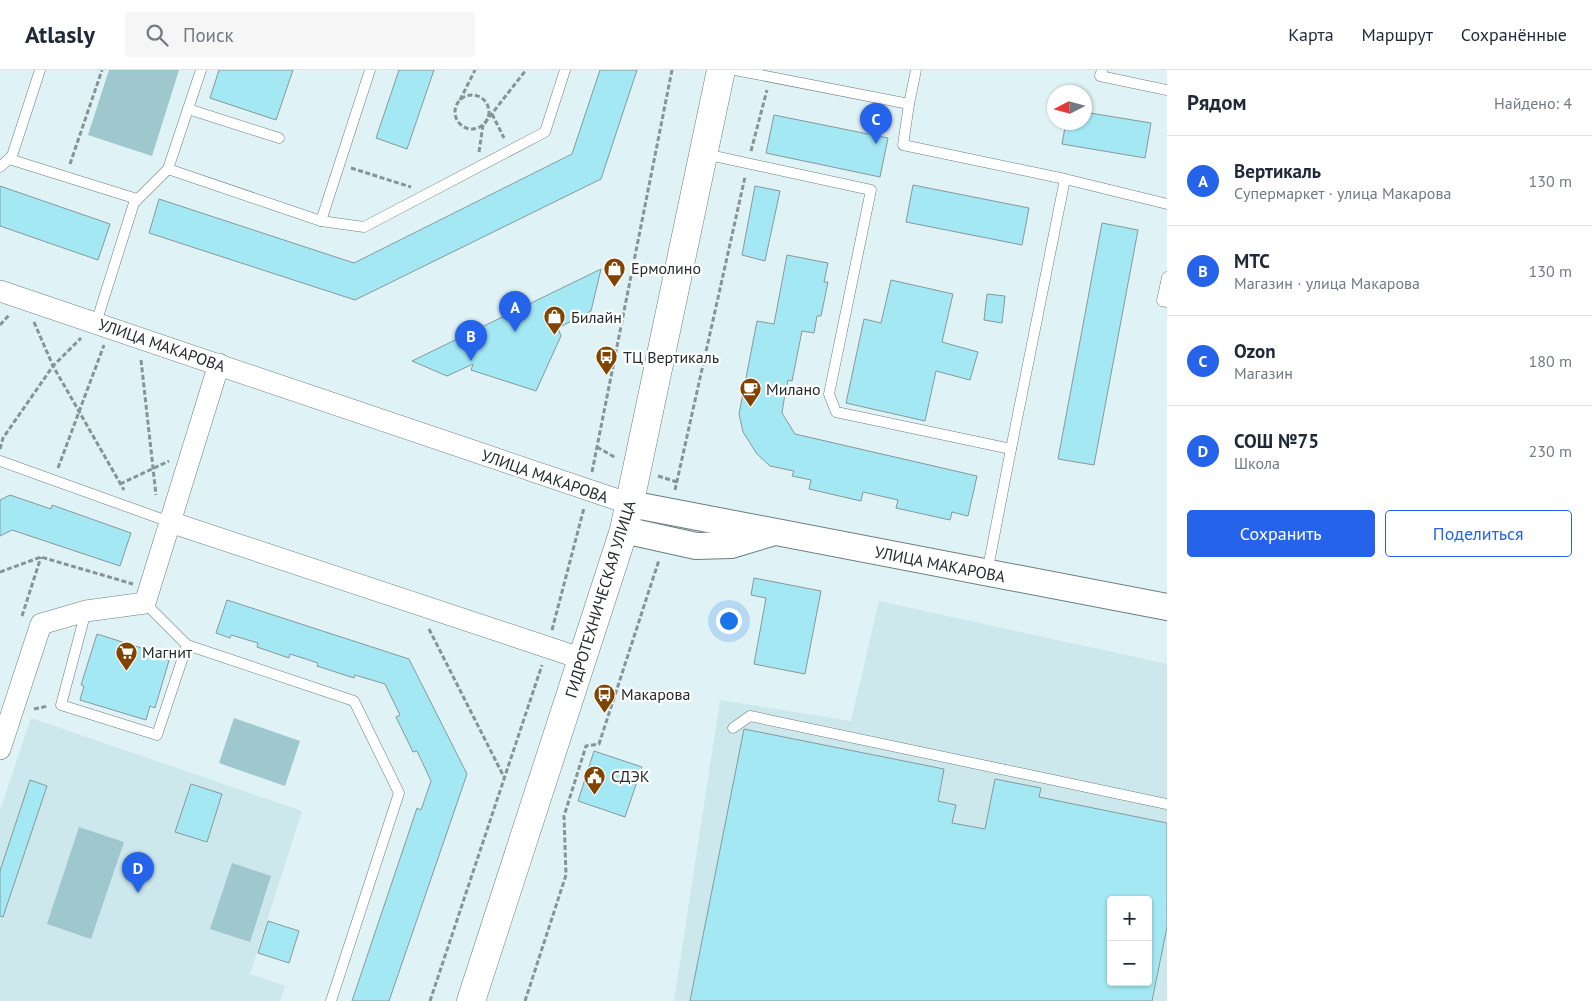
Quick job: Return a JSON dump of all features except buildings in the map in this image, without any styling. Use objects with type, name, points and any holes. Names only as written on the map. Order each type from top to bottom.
[{"type":"main road","name":"ГИДРОТЕХНИЧЕСКАЯ УЛИЦА","points":[[471,1001],[583,659],[627,517],[721,70]]},
{"type":"street","name":"УЛИЦА МАКАРОВА","points":[[0,291],[590,491]]},
{"type":"street","points":[[0,749],[41,624],[147,596],[219,364]]},
{"type":"street","points":[[590,491],[665,541],[696,546],[731,545],[774,532]]},
{"type":"street","name":"УЛИЦА МАКАРОВА","points":[[627,517],[671,512],[1167,607]]},
{"type":"street","points":[[170,522],[583,659]]},
{"type":"lane","points":[[0,167],[12,156],[40,70]]},
{"type":"lane","points":[[104,326],[134,203],[168,168],[201,70]]},
{"type":"lane","points":[[321,221],[370,70]]},
{"type":"lane","points":[[168,168],[321,221],[364,227],[544,132],[565,70]]},
{"type":"lane","points":[[735,70],[909,104]]},
{"type":"lane","points":[[916,70],[903,145],[1065,179],[1167,204]]},
{"type":"lane","points":[[1102,70],[1100,76],[1167,90]]},
{"type":"lane","points":[[188,109],[279,138]]},
{"type":"lane","points":[[704,154],[871,190],[829,394],[836,412],[1011,449]]},
{"type":"lane","points":[[9,159],[137,199]]},
{"type":"lane","points":[[987,574],[1065,179]]},
{"type":"lane","points":[[1167,277],[1162,301],[1167,302]]},
{"type":"lane","points":[[0,461],[170,522]]},
{"type":"lane","points":[[147,596],[187,645],[354,700],[399,793],[331,1001]]},
{"type":"lane","points":[[86,611],[61,705],[156,735],[187,645]]},
{"type":"lane","points":[[733,728],[750,716],[1167,804]]},
{"type":"path","points":[[65,177],[102,70]]},
{"type":"path","points":[[458,102],[467,96],[479,96],[487,103],[487,120],[475,128],[465,126],[457,119],[458,102],[475,70]]},
{"type":"path","points":[[477,167],[483,125],[526,70]]},
{"type":"path","points":[[430,1001],[548,647],[590,491],[672,70]]},
{"type":"path","points":[[671,512],[748,164],[770,77]]},
{"type":"path","points":[[492,114],[510,150]]},
{"type":"path","points":[[339,164],[429,193]]},
{"type":"path","points":[[0,325],[24,299],[53,366],[135,510]]},
{"type":"path","points":[[0,450],[3,438],[53,366],[104,326]]},
{"type":"path","points":[[54,480],[79,412],[104,326]]},
{"type":"path","points":[[139,338],[157,498],[170,522]]},
{"type":"path","points":[[101,497],[120,484],[192,451]]},
{"type":"path","points":[[525,1001],[566,875],[564,816],[586,746],[600,744],[665,541]]},
{"type":"path","points":[[0,572],[41,557],[147,596]]},
{"type":"path","points":[[416,604],[504,777]]},
{"type":"shaded area","points":[[109,70],[179,70],[152,156],[88,135]]},
{"type":"shaded area","points":[[879,601],[1167,664],[1167,1001],[674,1001],[720,700],[851,721]]},
{"type":"shaded area","points":[[31,718],[302,811],[250,974],[285,986],[280,1001],[0,1001],[0,811]]},
{"type":"shaded area","points":[[234,718],[300,741],[285,786],[219,763]]},
{"type":"shaded area","points":[[79,827],[124,842],[91,939],[47,924]]},
{"type":"shaded area","points":[[232,863],[271,876],[250,942],[210,929]]},
{"type":"place","name":"Ozon","points":[[876,144]]},
{"type":"place","name":"Ермолино","points":[[615,287]]},
{"type":"place","name":"Вертикаль","points":[[515,332]]},
{"type":"place","name":"Билайн","points":[[555,336]]},
{"type":"place","name":"МТС","points":[[471,361]]},
{"type":"place","name":"ТЦ Вертикаль","points":[[607,376]]},
{"type":"place","name":"Милано","points":[[750,408]]},
{"type":"place","name":"Магнит","points":[[126,671]]},
{"type":"place","name":"Макарова","points":[[605,713]]},
{"type":"place","name":"СДЭК","points":[[595,795]]},
{"type":"place","name":"СОШ №75","points":[[138,893]]}]
